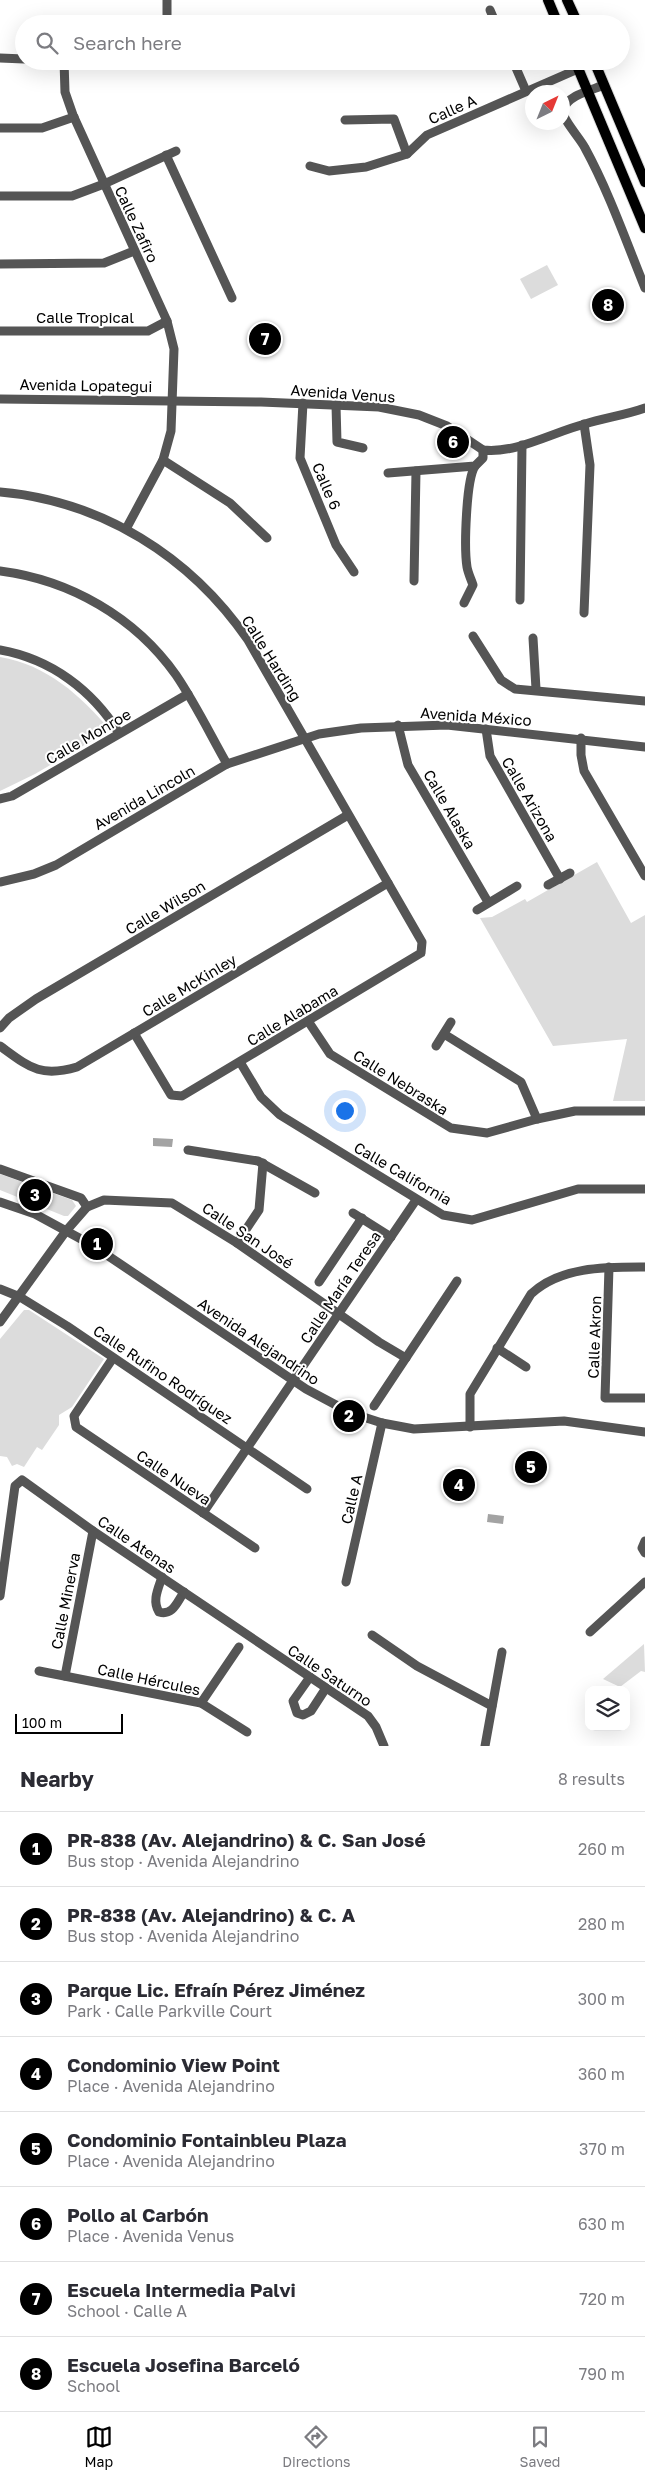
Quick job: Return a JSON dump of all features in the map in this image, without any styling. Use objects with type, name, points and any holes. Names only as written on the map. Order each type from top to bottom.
[{"type":"main road","points":[[548,0],[554,15]]},
{"type":"main road","points":[[567,0],[574,15]]},
{"type":"main road","points":[[578,70],[645,228]]},
{"type":"main road","points":[[598,70],[645,182]]},
{"type":"street","points":[[167,0],[167,15]]},
{"type":"street","points":[[490,10],[492,15]]},
{"type":"street","points":[[0,58],[15,59]]},
{"type":"street","name":"Calle Zafiro","points":[[64,70],[64,92],[134,251],[168,321],[174,349],[171,431],[163,460],[126,529]]},
{"type":"street","points":[[517,70],[525,89]]},
{"type":"street","name":"Calle A","points":[[538,85],[566,70]]},
{"type":"street","points":[[604,85],[569,101],[566,104],[563,115],[565,121],[578,133],[595,166],[645,288]]},
{"type":"street","name":"Calle A","points":[[310,166],[329,171],[366,167],[407,154],[427,135],[525,91]]},
{"type":"street","points":[[0,128],[42,128],[74,117]]},
{"type":"street","points":[[345,120],[394,119],[407,154]]},
{"type":"street","points":[[0,196],[72,196],[104,184],[176,151]]},
{"type":"street","points":[[166,155],[232,298]]},
{"type":"street","points":[[0,264],[104,263],[134,251]]},
{"type":"street","name":"Calle Tropical","points":[[0,331],[148,331],[168,321]]},
{"type":"street","name":"Avenida Lopategui","points":[[0,399],[173,400]]},
{"type":"street","name":"Avenida Venus","points":[[173,400],[379,407],[418,415],[447,426],[484,450]]},
{"type":"street","name":"Calle 6","points":[[303,404],[300,458],[336,545],[354,572]]},
{"type":"street","points":[[336,405],[337,442],[363,448]]},
{"type":"street","points":[[464,603],[473,585],[467,567],[470,473],[483,458],[484,450],[500,450],[522,445],[584,424],[645,408]]},
{"type":"street","points":[[584,424],[590,465],[584,613]]},
{"type":"street","points":[[520,600],[522,445]]},
{"type":"street","points":[[163,460],[223,498],[267,538]]},
{"type":"street","points":[[388,472],[475,466]]},
{"type":"street","points":[[414,580],[416,471]]},
{"type":"street","name":"Calle Harding","points":[[0,492],[48,499],[92,514],[126,529],[163,551],[223,606],[248,640],[422,942],[423,948]]},
{"type":"street","points":[[0,571],[50,582],[83,596],[117,616],[146,641],[175,674],[227,764]]},
{"type":"street","points":[[473,636],[500,680],[514,689],[645,701]]},
{"type":"street","points":[[534,638],[536,690]]},
{"type":"street","points":[[0,650],[45,664],[78,684],[104,711],[119,733]]},
{"type":"street","name":"Calle Monroe","points":[[0,799],[12,796],[188,694]]},
{"type":"street","name":"Avenida México","points":[[304,738],[334,731],[398,725],[447,725],[581,738],[645,747]]},
{"type":"street","name":"Calle Alaska","points":[[398,725],[408,765],[488,902]]},
{"type":"street","name":"Calle Arizona","points":[[486,729],[490,756],[560,878]]},
{"type":"street","name":"Avenida Lincoln","points":[[0,882],[34,874],[56,865],[227,764],[304,738]]},
{"type":"street","points":[[581,738],[581,755],[584,771],[645,876]]},
{"type":"street","name":"Calle Wilson","points":[[0,1028],[9,1018],[36,999],[348,815]]},
{"type":"street","points":[[548,886],[570,873]]},
{"type":"street","name":"Calle McKinley","points":[[0,1046],[31,1068],[55,1073],[76,1067],[388,883]]},
{"type":"street","points":[[477,910],[517,886]]},
{"type":"street","name":"Calle Alabama","points":[[134,1033],[171,1095],[182,1096],[421,953],[423,948]]},
{"type":"street","name":"Calle Nebraska","points":[[308,1021],[330,1054],[450,1128],[487,1133],[537,1118],[575,1110],[645,1110]]},
{"type":"street","points":[[436,1046],[451,1022]]},
{"type":"street","points":[[444,1034],[521,1082],[537,1118]]},
{"type":"street","name":"Calle California","points":[[240,1062],[261,1096],[280,1115],[443,1215],[472,1220],[578,1189],[645,1189]]},
{"type":"street","points":[[188,1150],[262,1163],[315,1193]]},
{"type":"street","points":[[237,1243],[259,1210],[262,1163]]},
{"type":"street","points":[[0,1168],[81,1198],[87,1207],[66,1231],[20,1298],[0,1322]]},
{"type":"street","name":"Calle San José","points":[[87,1207],[104,1200],[172,1203],[237,1243],[406,1358]]},
{"type":"street","name":"Calle María Teresa","points":[[203,1513],[416,1200]]},
{"type":"street","name":"Avenida Alejandrino","points":[[0,1202],[35,1214],[120,1263],[293,1381],[334,1405],[382,1423],[414,1429],[564,1421],[645,1432]]},
{"type":"street","points":[[354,1213],[391,1237]]},
{"type":"street","points":[[319,1282],[362,1218]]},
{"type":"street","name":"Calle Akron","points":[[610,1267],[605,1398],[645,1398]]},
{"type":"street","points":[[470,1427],[470,1394],[531,1294],[540,1285],[587,1268],[645,1267]]},
{"type":"street","points":[[374,1406],[457,1281]]},
{"type":"street","name":"Calle Rufino Rodríguez","points":[[0,1289],[20,1298],[113,1358],[248,1447],[307,1489]]},
{"type":"street","points":[[497,1348],[526,1366]]},
{"type":"street","name":"Calle Nueva","points":[[113,1358],[74,1416],[74,1424],[78,1429],[255,1548]]},
{"type":"street","name":"Calle A","points":[[346,1582],[382,1423]]},
{"type":"street","name":"Calle Atenas","points":[[0,1596],[14,1490],[16,1483],[22,1480],[93,1531],[184,1592],[245,1639]]},
{"type":"street","name":"Calle Minerva","points":[[65,1676],[93,1531]]},
{"type":"street","points":[[645,1541],[642,1548],[645,1552]]},
{"type":"street","points":[[162,1577],[155,1600],[159,1612],[165,1614],[170,1612],[184,1592]]},
{"type":"street","points":[[590,1632],[645,1582]]},
{"type":"street","points":[[372,1635],[417,1666],[492,1706]]},
{"type":"street","points":[[201,1703],[245,1639]]},
{"type":"street","name":"Calle Saturno","points":[[245,1639],[310,1677],[368,1716],[376,1727],[384,1746]]},
{"type":"street","points":[[485,1746],[502,1652]]},
{"type":"street","name":"Calle Hércules","points":[[39,1671],[201,1703],[246,1732]]},
{"type":"street","points":[[310,1677],[293,1701],[297,1713],[304,1715],[311,1711],[326,1688]]},
{"type":"shaded area","points":[[547,265],[558,285],[531,299],[520,279]]},
{"type":"shaded area","points":[[0,657],[17,661],[48,674],[87,705],[110,730],[35,774],[0,791]]},
{"type":"shaded area","points":[[597,862],[631,923],[645,915],[645,1101],[613,1101],[627,1039],[553,1046],[480,918],[492,917],[525,899],[527,902]]},
{"type":"shaded area","points":[[153,1138],[173,1139],[172,1147],[153,1146]]},
{"type":"shaded area","points":[[0,1174],[72,1200],[76,1206],[68,1216],[64,1216],[0,1190]]},
{"type":"shaded area","points":[[24,1310],[29,1310],[104,1359],[72,1407],[59,1415],[59,1425],[42,1450],[37,1447],[24,1467],[17,1464],[12,1466],[7,1457],[0,1456],[0,1339]]},
{"type":"shaded area","points":[[488,1514],[504,1516],[503,1524],[487,1522]]},
{"type":"shaded area","points":[[644,1644],[645,1672],[641,1671],[621,1686],[603,1679]]},
{"type":"place","name":"Escuela Josefina Barceló","points":[[608,305]]},
{"type":"place","name":"Escuela Intermedia Palvi","points":[[265,339]]},
{"type":"place","name":"Pollo al Carbón","points":[[453,442]]},
{"type":"place","name":"Parque Lic. Efraín Pérez Jiménez","points":[[35,1195]]},
{"type":"place","name":"PR-838 (Av. Alejandrino) & C. San José","points":[[97,1244]]},
{"type":"place","name":"PR-838 (Av. Alejandrino) & C. A","points":[[349,1416]]},
{"type":"place","name":"Condominio Fontainbleu Plaza","points":[[531,1467]]},
{"type":"place","name":"Condominio View Point","points":[[459,1485]]}]
